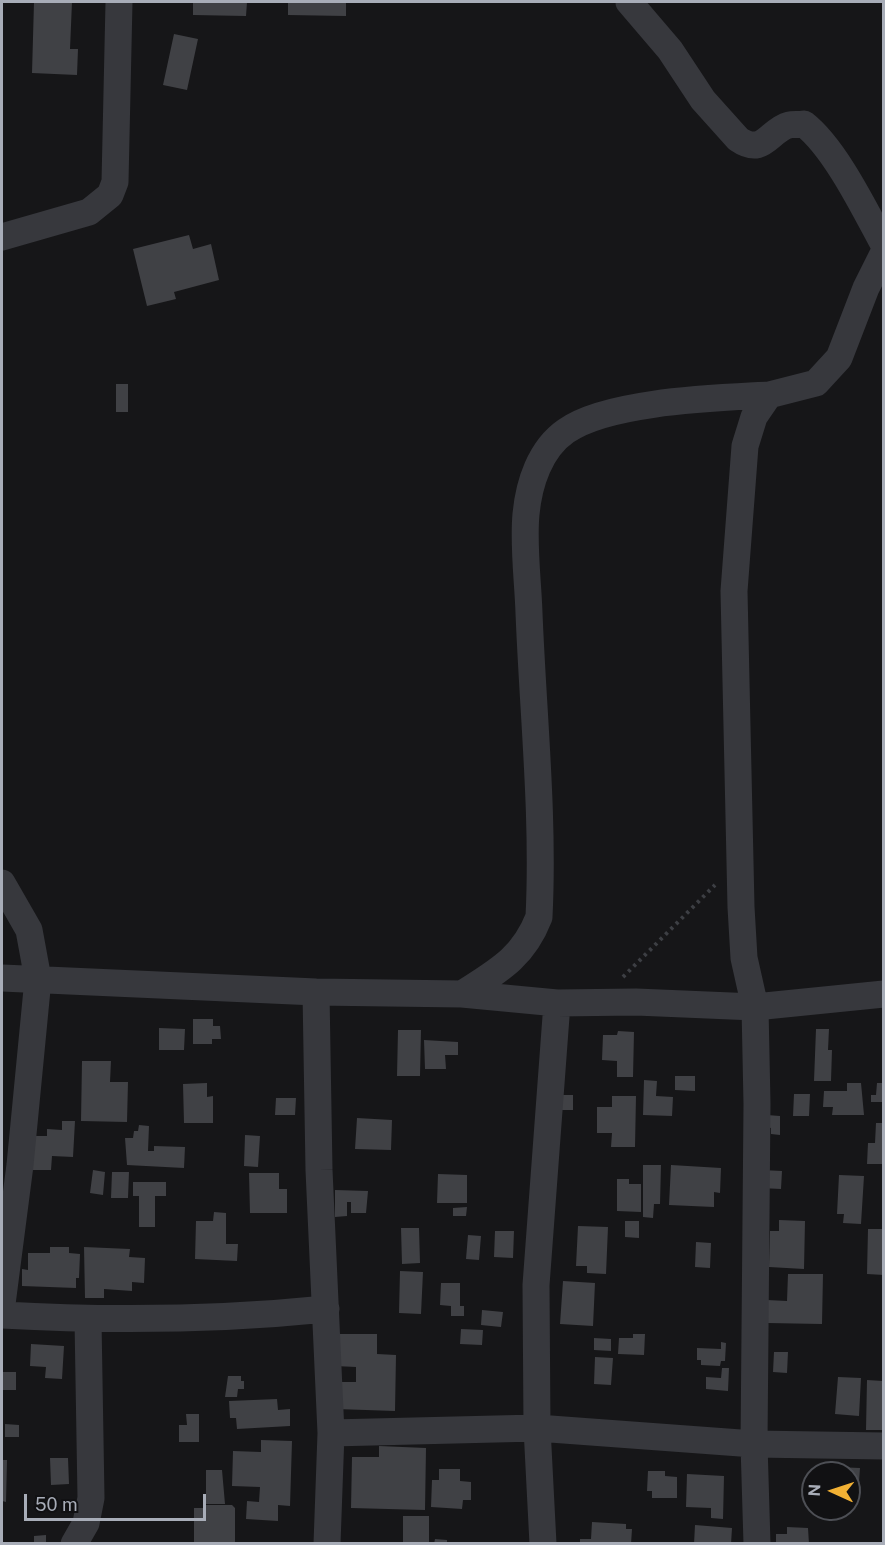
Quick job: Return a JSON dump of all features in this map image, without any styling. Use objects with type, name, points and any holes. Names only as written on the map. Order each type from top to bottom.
[{"type":"street","points":[[2,237],[89,212],[110,195],[115,182],[119,2]]},
{"type":"street","points":[[628,2],[670,50],[703,100],[738,139],[744,143],[759,144],[787,125],[804,124],[816,133],[863,205],[884,245]]},
{"type":"street","points":[[462,994],[515,958],[531,937],[539,917],[538,773],[526,515],[536,470],[547,450],[564,432],[585,419],[614,411],[713,398],[769,395],[816,383],[830,370],[847,342],[866,288],[884,252]]},
{"type":"street","points":[[757,1544],[754,1444],[757,1104],[755,1007],[744,958],[734,591],[745,446],[754,417],[769,395]]},
{"type":"street","points":[[2,883],[29,930],[38,979],[20,1165],[2,1304]]},
{"type":"street","points":[[2,978],[316,992],[462,994],[557,1003],[755,1007],[884,994]]},
{"type":"street","points":[[316,992],[319,1170],[331,1433],[327,1544]]},
{"type":"street","points":[[543,1544],[537,1428],[536,1285],[557,1003]]},
{"type":"street","points":[[2,1315],[88,1320],[259,1316],[326,1309]]},
{"type":"street","points":[[74,1544],[86,1523],[91,1498],[88,1320]]},
{"type":"street","points":[[331,1433],[537,1428],[754,1444],[884,1446]]},
{"type":"path","points":[[596,1003],[664,938],[740,858]]},
{"type":"building","points":[[34,2],[72,2],[70,49],[78,49],[77,75],[32,73]]},
{"type":"building","points":[[193,2],[247,2],[246,16],[193,15]]},
{"type":"building","points":[[288,2],[346,2],[346,16],[288,15]]},
{"type":"building","points":[[174,34],[198,39],[187,90],[163,85]]},
{"type":"building","points":[[189,235],[193,249],[211,244],[219,280],[174,292],[176,299],[147,306],[133,249]]},
{"type":"building","points":[[116,384],[128,384],[128,412],[116,412]]},
{"type":"building","points":[[193,1019],[213,1019],[213,1026],[220,1026],[221,1039],[212,1039],[212,1044],[193,1044]]},
{"type":"building","points":[[159,1028],[185,1029],[184,1050],[159,1050]]},
{"type":"building","points":[[816,1029],[829,1029],[828,1050],[832,1050],[831,1081],[814,1081]]},
{"type":"building","points":[[398,1030],[421,1030],[420,1076],[397,1076]]},
{"type":"building","points":[[618,1031],[634,1032],[633,1077],[617,1077],[617,1061],[602,1060],[603,1035],[617,1035]]},
{"type":"building","points":[[424,1040],[458,1042],[458,1055],[445,1055],[446,1069],[425,1069]]},
{"type":"building","points":[[82,1061],[111,1061],[110,1082],[128,1082],[127,1122],[81,1121]]},
{"type":"building","points":[[675,1076],[695,1076],[695,1091],[675,1090]]},
{"type":"building","points":[[644,1080],[657,1081],[656,1096],[673,1097],[672,1116],[643,1115]]},
{"type":"building","points":[[207,1083],[207,1097],[213,1096],[213,1123],[184,1123],[183,1084]]},
{"type":"building","points":[[847,1083],[861,1083],[864,1115],[832,1115],[833,1107],[823,1107],[824,1091],[847,1091]]},
{"type":"building","points":[[877,1083],[884,1083],[884,1102],[871,1102],[871,1095],[876,1095]]},
{"type":"building","points":[[794,1094],[810,1094],[809,1116],[793,1116]]},
{"type":"building","points":[[553,1095],[573,1095],[573,1110],[553,1110]]},
{"type":"building","points":[[612,1096],[636,1096],[635,1147],[611,1147],[612,1133],[597,1133],[597,1107],[612,1107]]},
{"type":"building","points":[[276,1098],[296,1098],[295,1115],[275,1115]]},
{"type":"building","points":[[767,1115],[780,1116],[780,1135],[771,1134],[771,1128],[767,1127]]},
{"type":"building","points":[[357,1118],[392,1120],[391,1150],[355,1149]]},
{"type":"building","points":[[62,1121],[75,1121],[73,1157],[52,1156],[51,1170],[29,1170],[30,1136],[47,1136],[47,1129],[62,1130]]},
{"type":"building","points":[[876,1123],[884,1123],[884,1164],[867,1164],[868,1143],[875,1143]]},
{"type":"building","points":[[139,1125],[149,1126],[148,1151],[154,1151],[154,1146],[185,1147],[184,1168],[127,1165],[125,1138],[133,1138],[134,1131],[138,1131]]},
{"type":"building","points":[[245,1135],[260,1136],[258,1167],[244,1166]]},
{"type":"building","points":[[643,1165],[661,1165],[660,1204],[654,1204],[653,1218],[643,1217]]},
{"type":"building","points":[[671,1165],[721,1168],[720,1193],[714,1192],[714,1207],[669,1205]]},
{"type":"building","points":[[93,1170],[105,1172],[103,1195],[90,1193]]},
{"type":"building","points":[[761,1170],[782,1171],[781,1189],[760,1188]]},
{"type":"building","points":[[112,1172],[129,1172],[128,1198],[111,1198]]},
{"type":"building","points":[[249,1173],[279,1173],[279,1189],[287,1189],[287,1213],[250,1213]]},
{"type":"building","points":[[438,1174],[467,1175],[467,1203],[437,1203]]},
{"type":"building","points":[[839,1175],[864,1176],[861,1224],[843,1223],[844,1214],[837,1214]]},
{"type":"building","points":[[617,1179],[629,1179],[629,1184],[641,1184],[641,1212],[617,1211]]},
{"type":"building","points":[[133,1182],[166,1182],[166,1196],[155,1196],[155,1227],[139,1227],[139,1196],[133,1196]]},
{"type":"building","points":[[335,1190],[368,1191],[366,1213],[351,1213],[351,1202],[347,1202],[347,1216],[335,1217]]},
{"type":"building","points":[[467,1207],[466,1216],[453,1216],[453,1208]]},
{"type":"building","points":[[214,1212],[226,1213],[226,1244],[238,1244],[237,1261],[195,1259],[196,1221],[213,1221]]},
{"type":"building","points":[[779,1220],[805,1221],[804,1269],[769,1267],[770,1231],[779,1231]]},
{"type":"building","points":[[625,1221],[639,1221],[639,1238],[625,1237]]},
{"type":"building","points":[[578,1226],[608,1227],[606,1274],[587,1273],[587,1266],[576,1266]]},
{"type":"building","points":[[401,1228],[419,1228],[420,1263],[402,1264]]},
{"type":"building","points":[[868,1229],[884,1229],[884,1275],[867,1274]]},
{"type":"building","points":[[495,1231],[514,1231],[513,1258],[494,1257]]},
{"type":"building","points":[[468,1235],[481,1236],[479,1260],[466,1259]]},
{"type":"building","points":[[696,1242],[711,1243],[710,1268],[695,1267]]},
{"type":"building","points":[[50,1247],[69,1247],[69,1253],[80,1254],[79,1278],[76,1278],[76,1288],[22,1286],[22,1269],[28,1270],[28,1253],[50,1253]]},
{"type":"building","points":[[84,1247],[130,1249],[129,1257],[145,1258],[144,1283],[132,1282],[132,1291],[104,1289],[104,1298],[85,1298]]},
{"type":"building","points":[[400,1271],[423,1272],[421,1314],[399,1313]]},
{"type":"building","points":[[788,1274],[823,1274],[822,1324],[767,1323],[767,1300],[787,1301]]},
{"type":"building","points":[[563,1281],[595,1283],[593,1326],[560,1324]]},
{"type":"building","points":[[441,1283],[460,1283],[460,1306],[464,1306],[464,1316],[451,1316],[451,1306],[440,1305]]},
{"type":"building","points":[[482,1310],[503,1312],[501,1327],[481,1325]]},
{"type":"building","points":[[461,1329],[483,1330],[482,1345],[460,1344]]},
{"type":"building","points":[[335,1334],[377,1334],[377,1354],[396,1355],[395,1411],[336,1409],[337,1382],[356,1382],[356,1367],[335,1366]]},
{"type":"building","points":[[633,1334],[645,1334],[644,1355],[618,1354],[619,1338],[633,1338]]},
{"type":"building","points":[[594,1338],[611,1339],[611,1351],[594,1350]]},
{"type":"building","points":[[721,1342],[726,1343],[725,1361],[721,1361],[720,1366],[701,1365],[701,1360],[697,1360],[697,1348],[721,1349]]},
{"type":"building","points":[[31,1344],[64,1346],[62,1379],[45,1378],[46,1367],[30,1366]]},
{"type":"building","points":[[774,1352],[788,1352],[787,1373],[773,1372]]},
{"type":"building","points":[[595,1357],[613,1358],[611,1385],[594,1384]]},
{"type":"building","points":[[722,1368],[729,1368],[728,1391],[706,1389],[706,1377],[721,1378]]},
{"type":"building","points":[[2,1372],[16,1372],[16,1390],[2,1390]]},
{"type":"building","points":[[228,1376],[241,1376],[241,1381],[244,1381],[244,1389],[238,1389],[237,1397],[225,1397]]},
{"type":"building","points":[[838,1377],[861,1378],[859,1416],[835,1414]]},
{"type":"building","points":[[867,1380],[883,1381],[882,1430],[866,1430]]},
{"type":"building","points":[[277,1399],[278,1410],[290,1409],[290,1426],[237,1429],[236,1418],[230,1418],[229,1401]]},
{"type":"building","points":[[186,1414],[199,1414],[199,1442],[179,1442],[179,1425],[187,1425]]},
{"type":"building","points":[[5,1424],[19,1425],[19,1437],[5,1437]]},
{"type":"building","points":[[261,1440],[292,1441],[290,1506],[278,1505],[278,1521],[246,1519],[247,1501],[259,1502],[260,1487],[232,1486],[233,1451],[261,1452]]},
{"type":"building","points":[[379,1446],[426,1448],[425,1510],[351,1508],[352,1457],[379,1457]]},
{"type":"building","points":[[50,1458],[68,1458],[69,1484],[51,1485]]},
{"type":"building","points":[[2,1460],[7,1460],[6,1502],[2,1501]]},
{"type":"building","points":[[439,1469],[460,1469],[460,1481],[471,1482],[471,1500],[463,1500],[462,1509],[431,1507],[432,1480],[439,1480]]},
{"type":"building","points":[[206,1470],[222,1470],[225,1504],[206,1504]]},
{"type":"building","points":[[648,1471],[665,1471],[665,1476],[677,1477],[677,1498],[652,1498],[652,1491],[647,1491]]},
{"type":"building","points":[[687,1474],[724,1476],[723,1519],[711,1518],[711,1508],[686,1507]]},
{"type":"building","points":[[203,1505],[232,1505],[235,1508],[235,1544],[194,1544],[194,1508],[203,1508]]},
{"type":"building","points":[[403,1516],[429,1516],[429,1544],[403,1544]]},
{"type":"building","points":[[592,1522],[626,1524],[626,1529],[632,1529],[631,1544],[580,1544],[580,1539],[591,1539]]},
{"type":"building","points":[[695,1525],[732,1528],[731,1544],[694,1544]]},
{"type":"building","points":[[787,1527],[808,1528],[809,1544],[776,1544],[776,1534],[787,1534]]},
{"type":"building","points":[[46,1535],[46,1544],[34,1544],[34,1536]]},
{"type":"building","points":[[435,1539],[447,1540],[447,1544],[434,1544]]}]
